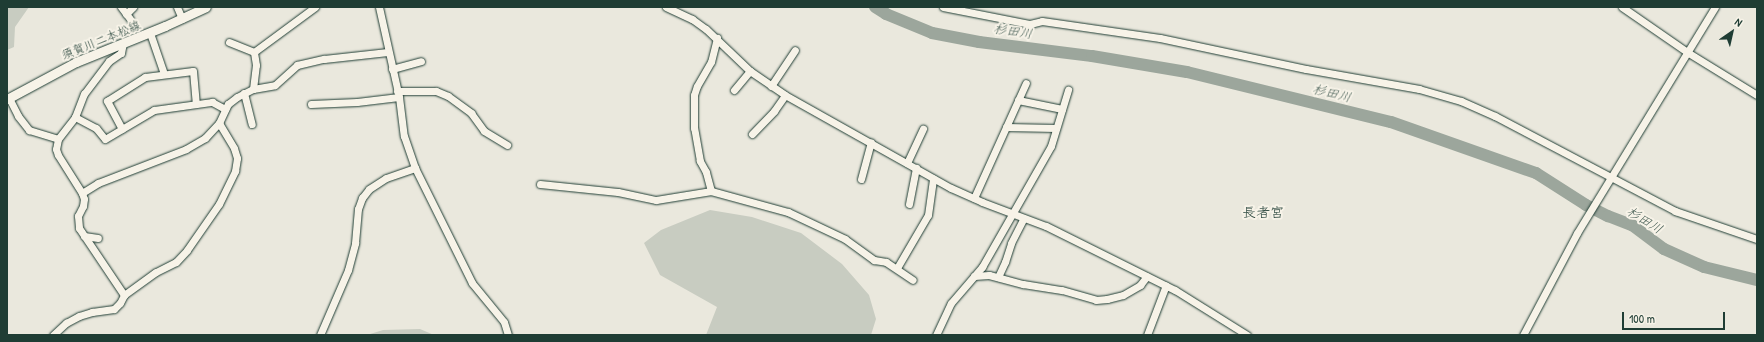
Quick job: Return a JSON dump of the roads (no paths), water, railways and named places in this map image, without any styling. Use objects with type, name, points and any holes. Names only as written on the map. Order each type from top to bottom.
[{"type":"main road","name":"須賀川二本松線","points":[[8,98],[50,75],[123,43],[150,33],[206,7]]},
{"type":"street","points":[[121,7],[128,16],[133,7]]},
{"type":"street","points":[[177,7],[182,19]]},
{"type":"street","points":[[254,52],[315,7]]},
{"type":"street","points":[[379,7],[398,94],[404,135],[415,168],[472,283],[504,322],[508,335]]},
{"type":"street","points":[[666,7],[692,19],[717,38],[750,71],[785,95],[933,178],[974,198],[1046,226],[1166,285],[1247,335]]},
{"type":"street","points":[[943,7],[1030,24],[1042,21],[1160,38],[1306,69],[1419,89],[1461,101],[1495,116],[1610,180],[1675,210],[1757,239]]},
{"type":"street","points":[[1622,7],[1688,52],[1757,95]]},
{"type":"street","points":[[1522,335],[1577,233],[1715,7]]},
{"type":"street","points":[[150,33],[164,74]]},
{"type":"street","points":[[711,191],[706,172],[700,161],[694,128],[694,95],[697,86],[711,62],[717,38]]},
{"type":"street","points":[[229,42],[254,52]]},
{"type":"street","points":[[123,43],[121,53],[109,62],[84,94],[75,117],[58,139],[56,149],[84,199],[77,223],[84,236],[124,294]]},
{"type":"street","points":[[771,86],[795,50]]},
{"type":"street","points":[[253,89],[256,65],[254,52]]},
{"type":"street","points":[[82,193],[98,182],[186,149],[205,138],[219,124],[225,109],[232,101],[253,89],[275,85],[293,68],[306,62],[388,52]]},
{"type":"street","points":[[392,69],[421,61]]},
{"type":"street","points":[[122,129],[107,101],[145,77],[193,71],[196,104]]},
{"type":"street","points":[[734,90],[750,71]]},
{"type":"street","points":[[974,198],[1026,83]]},
{"type":"street","points":[[936,335],[946,310],[982,267],[1051,146],[1068,90]]},
{"type":"street","points":[[312,104],[357,102],[398,94],[436,91],[448,96],[471,113],[484,131],[508,144]]},
{"type":"street","points":[[244,93],[252,124]]},
{"type":"street","points":[[752,134],[774,111],[785,95]]},
{"type":"street","points":[[8,98],[18,116],[29,130],[58,139]]},
{"type":"street","points":[[1018,100],[1062,109]]},
{"type":"street","points":[[75,117],[96,128],[105,139],[154,110],[212,102],[225,109]]},
{"type":"street","points":[[53,335],[66,323],[79,316],[92,312],[114,309],[120,303],[124,294],[156,272],[176,262],[187,250],[219,204],[235,171],[237,158],[234,148],[219,124]]},
{"type":"street","points":[[1006,127],[1056,128]]},
{"type":"street","points":[[907,163],[923,128]]},
{"type":"street","points":[[861,179],[871,142]]},
{"type":"street","points":[[320,335],[348,270],[354,243],[358,209],[362,198],[369,189],[386,178],[415,168]]},
{"type":"street","points":[[909,204],[916,168]]},
{"type":"street","points":[[897,268],[928,215],[933,178]]},
{"type":"street","points":[[540,184],[618,192],[656,200],[711,191],[788,212],[845,239],[874,260],[886,262],[913,280]]},
{"type":"street","points":[[998,277],[1011,243],[1024,218]]},
{"type":"street","points":[[84,236],[98,238]]},
{"type":"street","points":[[974,276],[989,275],[1023,284],[1062,290],[1096,300],[1123,295],[1140,285],[1147,276]]},
{"type":"street","points":[[1147,335],[1166,285]]},
{"type":"waterway","name":"杉田川","points":[[875,7],[886,14],[932,33],[979,42],[1092,56],[1187,72],[1391,122],[1536,173],[1586,205],[1608,216],[1632,225],[1664,249],[1704,267],[1757,280]]},
{"type":"district","name":"長者宮","points":[[1263,212]]}]
